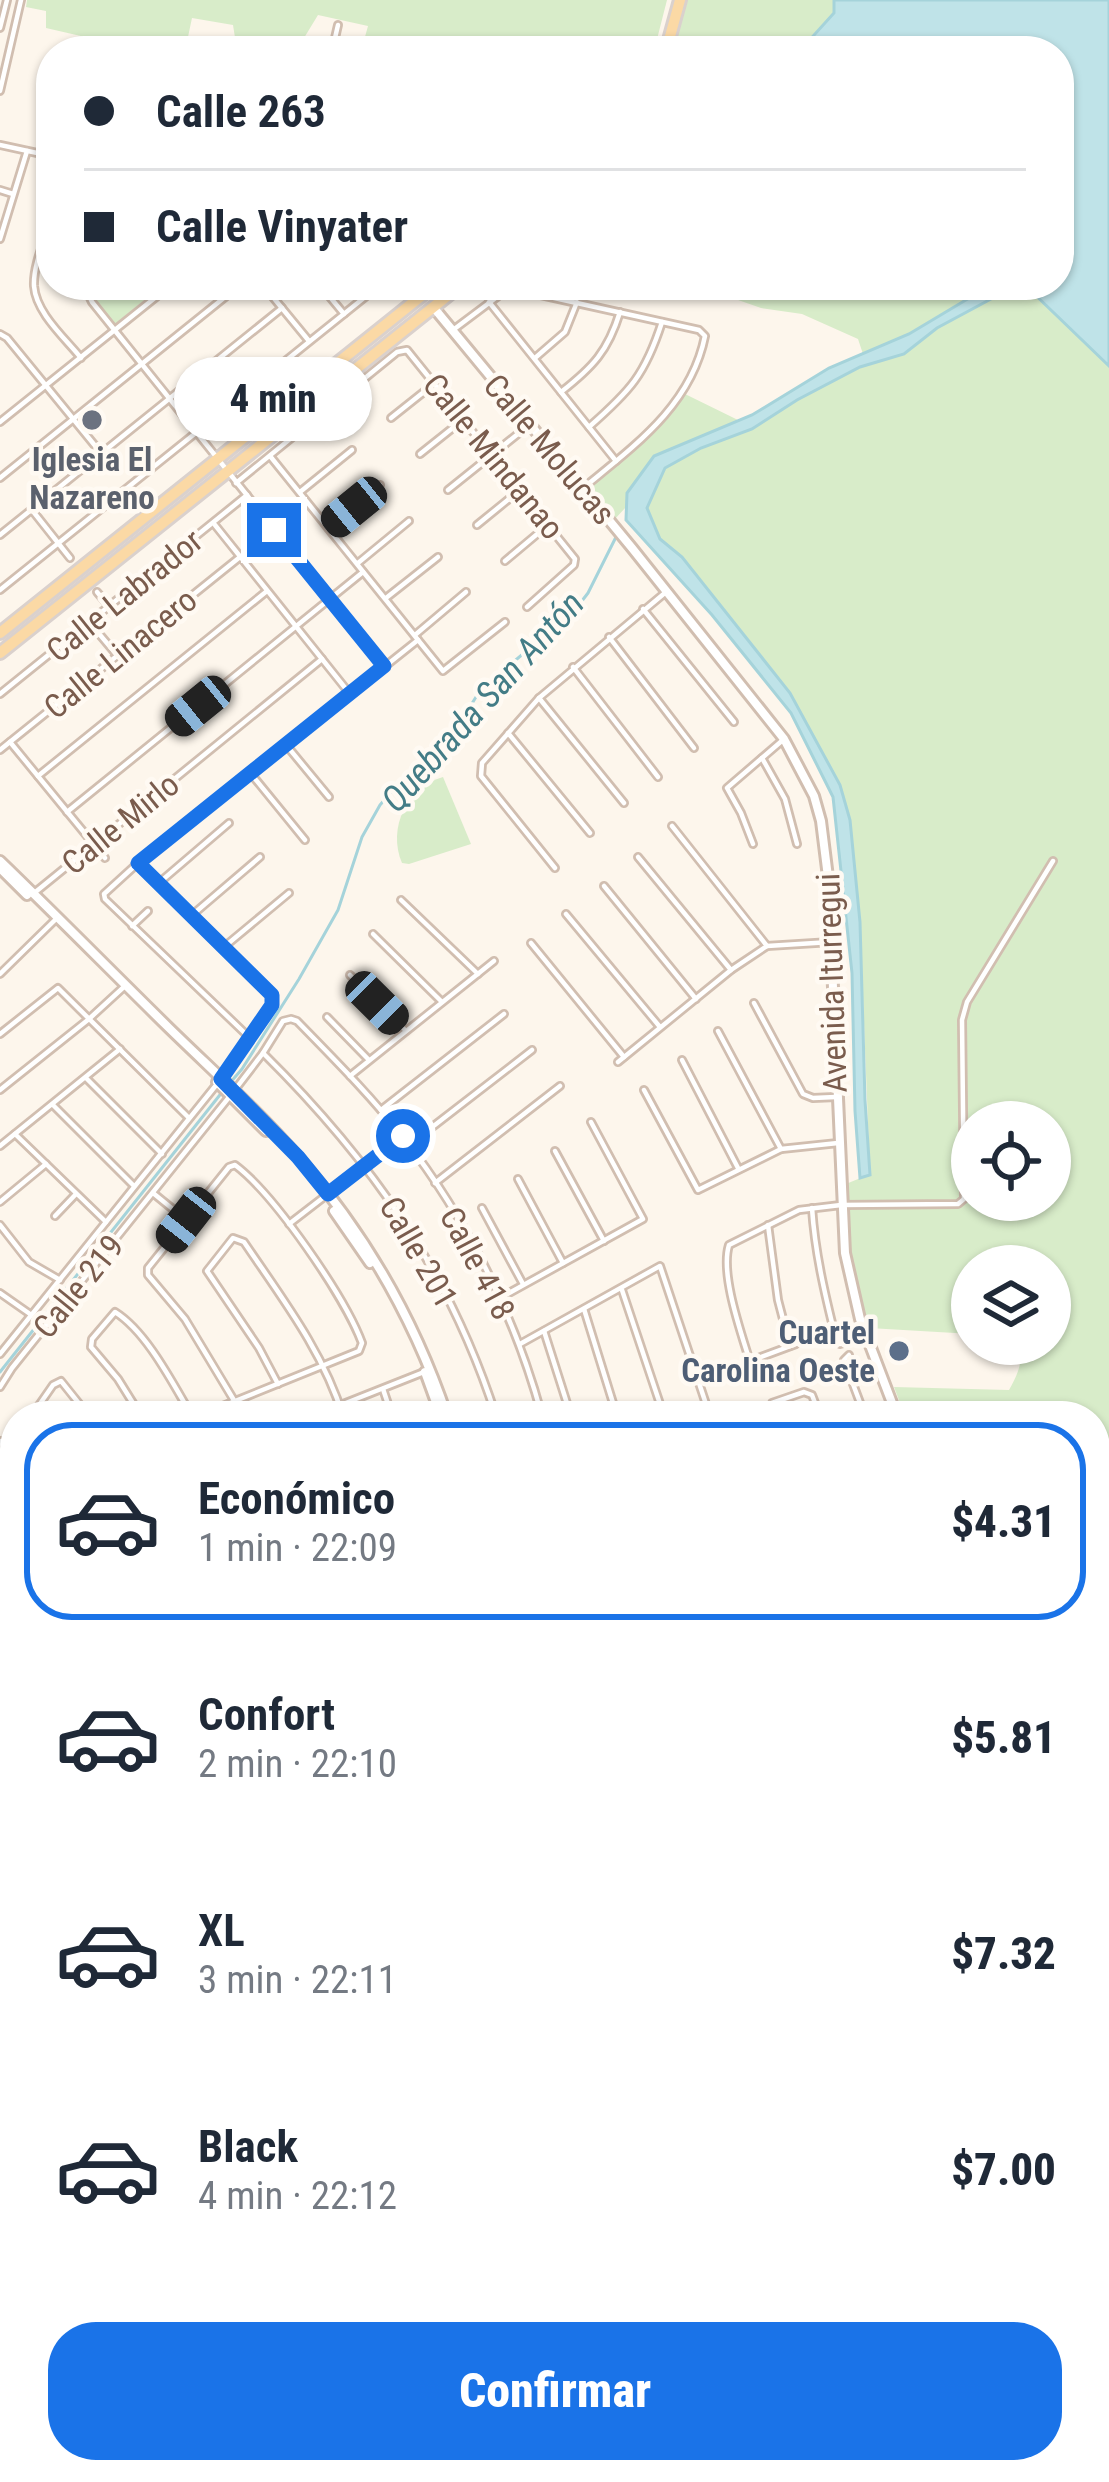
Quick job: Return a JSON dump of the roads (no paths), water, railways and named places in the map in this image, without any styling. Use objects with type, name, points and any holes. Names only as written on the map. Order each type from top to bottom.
[{"type":"main road","points":[[667,36],[678,0]]},
{"type":"main road","points":[[0,633],[416,300]]},
{"type":"main road","points":[[0,652],[443,300]]},
{"type":"street","points":[[0,28],[7,0]]},
{"type":"street","points":[[0,92],[21,0]]},
{"type":"street","points":[[336,36],[338,25]]},
{"type":"street","points":[[0,145],[36,153]]},
{"type":"street","points":[[0,238],[27,151]]},
{"type":"street","points":[[0,190],[13,194]]},
{"type":"street","points":[[38,300],[81,358]]},
{"type":"street","points":[[91,300],[384,666]]},
{"type":"street","points":[[0,422],[152,300]]},
{"type":"street","points":[[0,478],[221,300]]},
{"type":"street","points":[[275,300],[310,342]]},
{"type":"street","points":[[332,300],[344,314]]},
{"type":"street","points":[[0,590],[361,300]]},
{"type":"street","points":[[404,309],[423,304],[434,308],[434,300]]},
{"type":"street","points":[[453,331],[492,300]]},
{"type":"street","points":[[567,300],[699,330],[705,336],[683,392],[650,432],[582,488]]},
{"type":"street","points":[[489,302],[616,461]]},
{"type":"street","points":[[535,358],[565,332],[577,302]]},
{"type":"street","points":[[0,535],[282,308]]},
{"type":"street","name":"Calle Molucas","points":[[434,308],[666,592]]},
{"type":"street","points":[[561,392],[600,358],[620,312]]},
{"type":"street","points":[[589,427],[641,375],[662,322]]},
{"type":"street","points":[[0,334],[101,453]]},
{"type":"street","name":"Calle Mindanao","points":[[270,457],[398,352],[407,350],[575,559],[527,607]]},
{"type":"street","points":[[392,418],[435,383]]},
{"type":"street","points":[[420,454],[464,419]]},
{"type":"street","points":[[448,490],[529,425]]},
{"type":"street","points":[[299,493],[352,450]]},
{"type":"street","points":[[236,482],[270,457],[443,671],[505,622]]},
{"type":"street","points":[[328,528],[380,485]]},
{"type":"street","points":[[477,525],[520,490]]},
{"type":"street","name":"Calle Labrador","points":[[0,694],[247,495]]},
{"type":"street","points":[[32,510],[70,558]]},
{"type":"street","points":[[357,564],[409,521]]},
{"type":"street","points":[[213,523],[350,694]]},
{"type":"street","points":[[506,561],[548,525]]},
{"type":"street","name":"Calle Linacero","points":[[0,750],[240,557]]},
{"type":"street","points":[[385,599],[438,557]]},
{"type":"street","points":[[67,812],[363,572]]},
{"type":"street","points":[[38,776],[268,591]]},
{"type":"street","points":[[97,592],[109,606]]},
{"type":"street","points":[[251,1039],[104,894],[384,666],[466,592]]},
{"type":"street","points":[[554,868],[481,776],[482,763],[538,698],[666,592]]},
{"type":"street","name":"Avenida Iturregui","points":[[666,592],[784,739],[807,778],[821,821],[844,1253],[860,1319],[891,1401]]},
{"type":"street","points":[[643,609],[734,722]]},
{"type":"street","points":[[90,622],[117,656]]},
{"type":"street","points":[[609,638],[694,748]]},
{"type":"street","name":"Calle Mirlo","points":[[31,895],[322,659]]},
{"type":"street","points":[[573,667],[658,777]]},
{"type":"street","points":[[538,698],[624,803]]},
{"type":"street","points":[[508,733],[590,833]]},
{"type":"street","points":[[753,844],[727,788],[784,739]]},
{"type":"street","points":[[10,742],[105,859]]},
{"type":"street","points":[[286,745],[329,797]]},
{"type":"street","points":[[762,758],[785,799],[797,844]]},
{"type":"street","points":[[250,773],[305,840]]},
{"type":"street","points":[[158,884],[229,824]]},
{"type":"street","points":[[672,826],[767,946]]},
{"type":"street","points":[[191,916],[260,857]]},
{"type":"street","points":[[638,857],[731,970]]},
{"type":"street","points":[[768,1225],[778,1300],[793,1345],[748,1362],[732,1294],[728,1247],[768,1225],[799,1210],[958,1204],[964,1199],[962,1020],[967,1002],[1052,861]]},
{"type":"street","points":[[0,1354],[190,1119],[251,1039],[273,1000],[138,863]]},
{"type":"street","points":[[0,865],[298,1157],[362,1240],[389,1284],[438,1401]]},
{"type":"street","points":[[604,886],[696,999]]},
{"type":"street","points":[[224,948],[289,893]]},
{"type":"street","points":[[401,900],[478,974]]},
{"type":"street","points":[[132,926],[148,911]]},
{"type":"street","points":[[566,914],[660,1027]]},
{"type":"street","points":[[0,974],[56,920]]},
{"type":"street","points":[[373,934],[442,1002]]},
{"type":"street","points":[[531,943],[621,1060],[767,946],[831,942]]},
{"type":"street","points":[[350,1076],[494,962]]},
{"type":"street","points":[[350,975],[405,1030]]},
{"type":"street","points":[[0,1090],[124,987]]},
{"type":"street","points":[[0,1034],[58,988],[190,1119]]},
{"type":"street","points":[[754,1003],[802,1093],[811,1098],[836,1097]]},
{"type":"street","points":[[381,1110],[504,1014]]},
{"type":"street","points":[[327,1017],[368,1059]]},
{"type":"street","name":"Calle 418","points":[[291,1019],[381,1110],[435,1183],[500,1298],[537,1401]]},
{"type":"street","name":"Calle 219","points":[[0,1387],[232,1094],[283,1021],[291,1019]]},
{"type":"street","points":[[718,1031],[781,1149]]},
{"type":"street","points":[[0,1146],[120,1049]]},
{"type":"street","points":[[409,1145],[532,1050]]},
{"type":"street","name":"Calle 201","points":[[263,1053],[366,1165],[404,1220],[471,1346],[491,1401]]},
{"type":"street","points":[[682,1060],[738,1168]]},
{"type":"street","points":[[86,1078],[162,1154]]},
{"type":"street","points":[[435,1183],[560,1086]]},
{"type":"street","points":[[644,1090],[699,1190],[781,1149],[838,1144]]},
{"type":"street","points":[[53,1105],[135,1187]]},
{"type":"street","points":[[500,1298],[644,1219],[591,1122]]},
{"type":"street","points":[[15,1134],[106,1222]]},
{"type":"street","points":[[289,1224],[403,1136]]},
{"type":"street","points":[[555,1151],[604,1241]]},
{"type":"street","points":[[0,1202],[46,1165]]},
{"type":"street","points":[[234,1401],[185,1319],[148,1275],[148,1268],[235,1165],[289,1224],[362,1343],[359,1351],[237,1401]]},
{"type":"street","points":[[518,1179],[563,1262]]},
{"type":"street","points":[[152,1192],[186,1220]]},
{"type":"street","points":[[55,1216],[76,1194]]},
{"type":"street","points":[[482,1208],[523,1284]]},
{"type":"street","points":[[812,1208],[823,1286],[836,1339],[844,1343]]},
{"type":"street","points":[[0,1225],[29,1262],[60,1280]]},
{"type":"street","points":[[278,1384],[207,1271],[236,1238],[244,1242],[323,1364],[338,1401]]},
{"type":"street","points":[[519,1344],[660,1266],[708,1401]]},
{"type":"street","points":[[622,1288],[659,1401]]},
{"type":"street","points":[[0,1293],[32,1315]]},
{"type":"street","points":[[584,1309],[612,1401]]},
{"type":"street","points":[[132,1401],[91,1347],[92,1339],[116,1312],[148,1346],[185,1401]]},
{"type":"street","points":[[544,1331],[566,1401]]},
{"type":"street","points":[[0,1342],[9,1344]]},
{"type":"street","points":[[849,1355],[844,1360],[859,1401]]},
{"type":"street","points":[[353,1401],[427,1371]]},
{"type":"street","points":[[43,1401],[58,1382],[64,1382],[78,1401]]},
{"type":"street","points":[[383,1389],[387,1401]]},
{"type":"street","points":[[779,1401],[809,1392],[813,1401]]},
{"type":"water","points":[[834,0],[1109,0],[1109,366],[1041,300],[1074,300],[1074,36],[813,36],[834,13]]},
{"type":"water","points":[[966,300],[989,300],[937,328],[904,354],[860,367],[752,429],[665,468],[647,508],[660,539],[682,557],[790,693],[840,785],[850,820],[860,922],[870,1175],[860,1178],[852,973],[833,797],[791,713],[712,615],[626,520],[627,493],[654,456],[752,415],[829,368],[909,334]]},
{"type":"waterway","name":"Quebrada San Antón","points":[[229,1084],[338,910],[362,837],[380,805],[453,734],[476,697],[575,610],[616,537]]},
{"type":"waterway","name":"Quebrada San Antón","points":[[0,1372],[223,1091]]},
{"type":"place","name":"Iglesia El Nazareno","points":[[92,420]]},
{"type":"place","name":"Cuartel Carolina Oeste","points":[[899,1351]]}]
